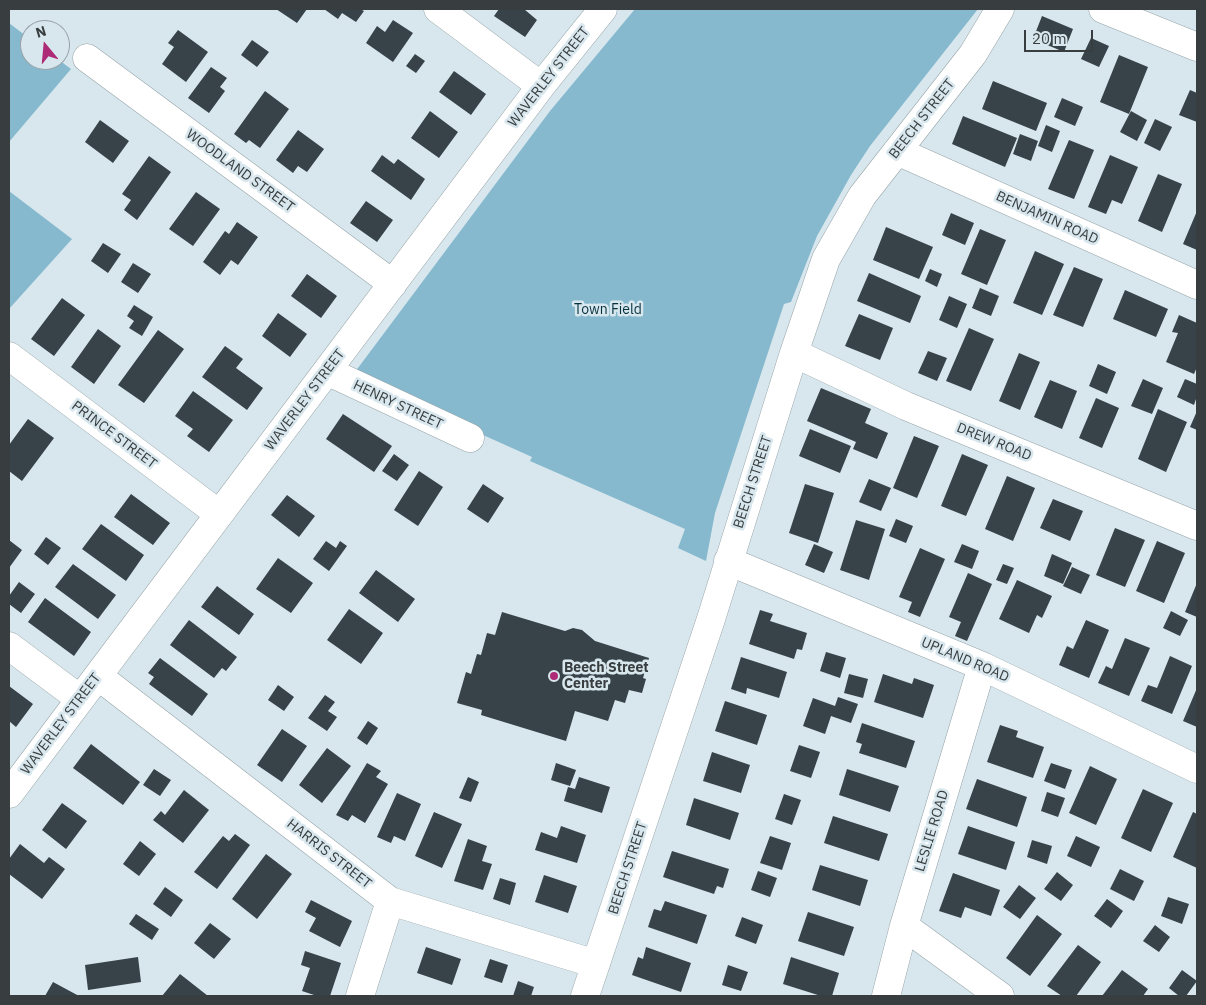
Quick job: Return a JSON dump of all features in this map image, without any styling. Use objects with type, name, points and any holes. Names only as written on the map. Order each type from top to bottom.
[{"type":"street","points":[[438,9],[542,86]]},
{"type":"street","name":"WAVERLEY STREET","points":[[9,794],[542,86],[603,9]]},
{"type":"street","name":"BEECH STREET","points":[[585,996],[826,259],[862,196],[973,54],[1000,9]]},
{"type":"street","points":[[1103,9],[1197,47]]},
{"type":"street","name":"WOODLAND STREET","points":[[87,58],[393,284]]},
{"type":"street","name":"BENJAMIN ROAD","points":[[897,151],[1197,285]]},
{"type":"street","name":"DREW ROAD","points":[[794,353],[906,406],[1197,526]]},
{"type":"street","name":"PRINCE STREET","points":[[9,356],[220,514]]},
{"type":"street","name":"HENRY STREET","points":[[327,371],[470,438]]},
{"type":"street","name":"UPLAND ROAD","points":[[728,561],[982,666],[1197,768]]},
{"type":"street","points":[[9,646],[80,699]]},
{"type":"street","name":"LESLIE ROAD","points":[[886,996],[904,926],[982,666]]},
{"type":"street","name":"HARRIS STREET","points":[[98,676],[390,901],[596,964]]},
{"type":"street","points":[[360,996],[390,901]]},
{"type":"street","points":[[904,926],[1000,996]]},
{"type":"green space","name":"Town Field","points":[[635,9],[978,9],[870,146],[851,175],[817,236],[791,302],[784,304],[715,513],[706,561],[678,548],[685,529],[530,461],[532,457],[352,376],[550,111]]},
{"type":"green space","points":[[9,23],[20,31],[20,70],[71,69],[9,142]]},
{"type":"green space","points":[[9,191],[72,239],[9,309]]},
{"type":"building","points":[[276,9],[307,9],[297,23]]},
{"type":"building","points":[[324,9],[360,9],[364,11],[356,22],[342,13],[338,19]]},
{"type":"building","points":[[499,9],[524,9],[537,20],[525,37],[494,16]]},
{"type":"building","points":[[1042,16],[1073,29],[1064,52],[1033,39]]},
{"type":"building","points":[[393,20],[413,33],[393,62],[366,43],[377,26],[385,32]]},
{"type":"building","points":[[178,30],[208,52],[186,82],[162,64],[174,47],[168,43]]},
{"type":"building","points":[[1091,38],[1109,46],[1099,67],[1081,59]]},
{"type":"building","points":[[252,40],[269,52],[257,67],[241,55]]},
{"type":"building","points":[[415,54],[425,61],[416,73],[406,66]]},
{"type":"building","points":[[1119,55],[1148,67],[1129,114],[1100,102]]},
{"type":"building","points":[[211,67],[227,78],[220,87],[225,91],[209,113],[188,98]]},
{"type":"building","points":[[454,71],[486,94],[471,115],[439,92]]},
{"type":"building","points":[[993,81],[1047,103],[1036,131],[982,109]]},
{"type":"building","points":[[1190,90],[1197,93],[1197,122],[1179,115]]},
{"type":"building","points":[[265,91],[289,109],[260,148],[249,140],[246,143],[234,134]]},
{"type":"building","points":[[1062,98],[1083,107],[1075,126],[1054,117]]},
{"type":"building","points":[[430,111],[458,132],[439,158],[411,138]]},
{"type":"building","points":[[1131,111],[1147,120],[1137,141],[1120,132]]},
{"type":"building","points":[[963,116],[1017,138],[1005,167],[952,144]]},
{"type":"building","points":[[1155,119],[1172,127],[1160,151],[1144,143]]},
{"type":"building","points":[[100,120],[129,141],[113,163],[85,142]]},
{"type":"building","points":[[1046,125],[1060,131],[1052,152],[1038,146]]},
{"type":"building","points":[[298,130],[324,149],[307,172],[298,166],[293,173],[276,160]]},
{"type":"building","points":[[1020,134],[1038,141],[1031,161],[1013,154]]},
{"type":"building","points":[[1069,140],[1094,150],[1074,199],[1048,189]]},
{"type":"building","points":[[382,155],[394,164],[398,159],[425,179],[411,200],[371,171]]},
{"type":"building","points":[[1110,155],[1138,167],[1122,204],[1112,200],[1106,214],[1088,207]]},
{"type":"building","points":[[149,156],[171,172],[137,220],[124,210],[131,200],[122,194]]},
{"type":"building","points":[[1158,174],[1182,184],[1162,232],[1138,221]]},
{"type":"building","points":[[196,192],[220,209],[193,246],[169,229]]},
{"type":"building","points":[[366,201],[393,220],[377,242],[350,223]]},
{"type":"building","points":[[1197,211],[1197,250],[1183,244]]},
{"type":"building","points":[[951,213],[974,223],[965,245],[942,235]]},
{"type":"building","points":[[237,222],[258,237],[238,265],[231,260],[220,275],[203,262],[225,231],[229,234]]},
{"type":"building","points":[[886,227],[933,247],[919,279],[873,260]]},
{"type":"building","points":[[980,229],[1006,240],[987,285],[961,274]]},
{"type":"building","points":[[103,243],[121,254],[108,273],[91,261]]},
{"type":"building","points":[[1035,251],[1064,264],[1042,315],[1013,303]]},
{"type":"building","points":[[133,263],[151,274],[138,293],[121,282]]},
{"type":"building","points":[[1074,267],[1103,279],[1083,327],[1053,315]]},
{"type":"building","points":[[930,269],[942,274],[937,287],[925,281]]},
{"type":"building","points":[[869,273],[921,296],[910,323],[857,301]]},
{"type":"building","points":[[307,274],[337,296],[321,318],[291,296]]},
{"type":"building","points":[[980,288],[999,296],[991,316],[972,308]]},
{"type":"building","points":[[1125,290],[1168,309],[1156,337],[1113,319]]},
{"type":"building","points":[[949,296],[967,304],[957,328],[939,320]]},
{"type":"building","points":[[62,298],[85,315],[54,356],[31,339]]},
{"type":"building","points":[[134,305],[153,317],[142,336],[129,328],[134,321],[127,316]]},
{"type":"building","points":[[278,313],[307,334],[290,357],[262,336]]},
{"type":"building","points":[[859,314],[893,328],[880,360],[845,346]]},
{"type":"building","points":[[1179,315],[1197,323],[1197,367],[1194,374],[1166,362],[1178,333],[1172,332]]},
{"type":"building","points":[[969,328],[994,339],[971,391],[946,381]]},
{"type":"building","points":[[98,329],[121,346],[94,384],[71,367]]},
{"type":"building","points":[[158,330],[184,349],[144,403],[118,385]]},
{"type":"building","points":[[225,346],[243,359],[236,368],[263,388],[247,410],[202,377]]},
{"type":"building","points":[[928,351],[947,358],[937,381],[918,373]]},
{"type":"building","points":[[1019,353],[1040,362],[1020,410],[999,401]]},
{"type":"building","points":[[1098,364],[1116,372],[1107,394],[1089,386]]},
{"type":"building","points":[[1143,379],[1163,388],[1152,414],[1131,406]]},
{"type":"building","points":[[1185,379],[1197,384],[1197,396],[1194,405],[1177,397]]},
{"type":"building","points":[[1050,380],[1077,391],[1062,429],[1034,417]]},
{"type":"building","points":[[821,388],[871,409],[865,423],[888,433],[877,459],[853,449],[856,442],[807,421]]},
{"type":"building","points":[[193,391],[233,420],[209,452],[187,436],[193,429],[175,416]]},
{"type":"building","points":[[1096,398],[1119,408],[1102,448],[1079,438]]},
{"type":"building","points":[[1158,409],[1187,422],[1166,472],[1138,459]]},
{"type":"building","points":[[1197,411],[1197,430],[1190,427]]},
{"type":"building","points":[[343,414],[392,446],[374,472],[326,439]]},
{"type":"building","points":[[28,419],[54,438],[22,481],[9,471],[9,445]]},
{"type":"building","points":[[810,429],[851,446],[840,473],[799,456]]},
{"type":"building","points":[[914,436],[939,446],[917,498],[893,488]]},
{"type":"building","points":[[394,454],[409,465],[397,481],[382,471]]},
{"type":"building","points":[[962,454],[988,465],[966,516],[941,506]]},
{"type":"building","points":[[419,471],[443,487],[418,526],[394,510]]},
{"type":"building","points":[[1007,476],[1035,488],[1013,541],[985,529]]},
{"type":"building","points":[[869,479],[891,488],[881,511],[859,502]]},
{"type":"building","points":[[483,484],[504,498],[488,523],[467,509]]},
{"type":"building","points":[[805,484],[834,493],[818,543],[789,533]]},
{"type":"building","points":[[131,494],[170,523],[153,545],[114,517]]},
{"type":"building","points":[[287,495],[315,516],[299,537],[271,515]]},
{"type":"building","points":[[1053,499],[1083,511],[1070,541],[1040,528]]},
{"type":"building","points":[[896,519],[913,526],[906,543],[889,536]]},
{"type":"building","points":[[856,520],[885,529],[869,580],[840,570]]},
{"type":"building","points":[[101,524],[144,555],[126,581],[82,549]]},
{"type":"building","points":[[1115,528],[1145,540],[1125,587],[1096,575]]},
{"type":"building","points":[[46,537],[61,548],[48,565],[34,554]]},
{"type":"building","points":[[9,540],[22,550],[9,568]]},
{"type":"building","points":[[326,541],[336,548],[340,541],[347,546],[329,571],[313,559]]},
{"type":"building","points":[[1157,541],[1185,553],[1164,603],[1136,591]]},
{"type":"building","points":[[814,544],[833,552],[824,573],[805,565]]},
{"type":"building","points":[[962,544],[979,551],[972,569],[954,562]]},
{"type":"building","points":[[920,548],[945,559],[920,617],[908,612],[912,602],[899,597]]},
{"type":"building","points":[[1052,554],[1072,563],[1063,584],[1044,576]]},
{"type":"building","points":[[278,558],[313,583],[291,613],[256,589]]},
{"type":"building","points":[[73,564],[116,595],[98,619],[55,587]]},
{"type":"building","points":[[1003,564],[1014,568],[1007,584],[996,580]]},
{"type":"building","points":[[1072,567],[1090,575],[1081,594],[1063,586]]},
{"type":"building","points":[[376,570],[415,599],[398,622],[359,593]]},
{"type":"building","points":[[968,573],[992,584],[967,641],[955,636],[961,622],[949,617]]},
{"type":"building","points":[[1017,580],[1052,596],[1042,618],[1037,615],[1029,633],[999,619]]},
{"type":"building","points":[[19,582],[35,594],[21,613],[9,604],[9,596]]},
{"type":"building","points":[[1197,583],[1197,617],[1185,612]]},
{"type":"building","points":[[217,586],[254,614],[239,635],[201,607]]},
{"type":"building","points":[[45,598],[91,632],[74,656],[28,622]]},
{"type":"building","points":[[349,609],[383,633],[361,664],[327,640]]},
{"type":"building","points":[[760,610],[773,614],[770,621],[807,633],[802,650],[797,649],[794,659],[749,644]]},
{"type":"building","points":[[1171,611],[1188,620],[1180,636],[1163,628]]},
{"type":"building","name":"Beech Street Center","points":[[502,612],[565,631],[573,628],[582,630],[595,641],[649,658],[643,678],[646,679],[642,693],[629,690],[625,703],[615,700],[608,721],[575,711],[566,741],[481,715],[482,710],[457,703],[466,672],[471,674],[477,654],[481,655],[487,633],[495,635]]},
{"type":"building","points":[[189,620],[237,657],[226,671],[222,668],[214,678],[170,645]]},
{"type":"building","points":[[1086,620],[1109,630],[1089,678],[1059,665],[1067,646],[1073,649]]},
{"type":"building","points":[[1125,638],[1150,648],[1129,696],[1098,683],[1106,666],[1112,669]]},
{"type":"building","points":[[826,652],[846,658],[840,678],[820,671]]},
{"type":"building","points":[[1170,656],[1192,666],[1172,714],[1141,701],[1148,685],[1157,688]]},
{"type":"building","points":[[741,657],[787,672],[779,698],[747,688],[746,694],[731,689]]},
{"type":"building","points":[[160,658],[208,694],[192,716],[149,684],[154,677],[148,673]]},
{"type":"building","points":[[849,674],[868,679],[863,698],[844,693]]},
{"type":"building","points":[[883,674],[912,684],[914,678],[934,685],[923,718],[874,702]]},
{"type":"building","points":[[278,685],[294,697],[284,711],[268,700]]},
{"type":"building","points":[[9,686],[33,704],[16,727],[9,721]]},
{"type":"building","points":[[1197,688],[1197,727],[1183,721]]},
{"type":"building","points":[[325,695],[335,702],[328,711],[337,717],[327,731],[308,718]]},
{"type":"building","points":[[838,697],[858,704],[851,723],[831,716],[825,734],[803,726],[813,698],[835,706]]},
{"type":"building","points":[[725,701],[767,715],[757,745],[715,731]]},
{"type":"building","points":[[368,721],[378,728],[367,745],[357,738]]},
{"type":"building","points":[[862,723],[915,741],[906,768],[859,753],[862,744],[856,742]]},
{"type":"building","points":[[1000,725],[1018,731],[1016,737],[1044,747],[1033,778],[987,762]]},
{"type":"building","points":[[282,729],[307,746],[282,782],[257,765]]},
{"type":"building","points":[[91,744],[140,782],[123,805],[73,768]]},
{"type":"building","points":[[799,745],[820,752],[811,778],[790,771]]},
{"type":"building","points":[[327,748],[351,766],[322,803],[299,785]]},
{"type":"building","points":[[712,752],[750,765],[741,793],[703,781]]},
{"type":"building","points":[[367,763],[381,771],[376,777],[388,784],[365,823],[352,815],[348,821],[336,815]]},
{"type":"building","points":[[556,763],[576,770],[570,786],[551,780]]},
{"type":"building","points":[[1051,763],[1072,770],[1065,789],[1044,781]]},
{"type":"building","points":[[1090,766],[1117,779],[1096,825],[1069,813]]},
{"type":"building","points":[[154,769],[171,780],[160,796],[143,785]]},
{"type":"building","points":[[847,769],[899,786],[890,812],[839,795]]},
{"type":"building","points":[[468,777],[479,782],[471,802],[459,798]]},
{"type":"building","points":[[579,777],[610,787],[602,813],[564,801],[568,787],[575,789]]},
{"type":"building","points":[[977,779],[1027,797],[1017,827],[966,809]]},
{"type":"building","points":[[1143,789],[1173,803],[1151,852],[1121,838]]},
{"type":"building","points":[[184,790],[209,810],[183,843],[153,820],[161,811],[165,815]]},
{"type":"building","points":[[1047,792],[1065,798],[1058,817],[1041,811]]},
{"type":"building","points":[[397,793],[421,804],[405,841],[394,836],[391,843],[377,837]]},
{"type":"building","points":[[784,794],[801,800],[792,825],[775,819]]},
{"type":"building","points":[[694,798],[739,813],[730,840],[686,825]]},
{"type":"building","points":[[62,803],[87,821],[66,849],[42,830]]},
{"type":"building","points":[[434,812],[462,824],[442,868],[415,856]]},
{"type":"building","points":[[1193,812],[1197,814],[1197,868],[1173,857]]},
{"type":"building","points":[[833,816],[888,834],[879,861],[824,843]]},
{"type":"building","points":[[561,826],[586,835],[577,863],[535,850],[541,832],[557,838]]},
{"type":"building","points":[[968,826],[1015,842],[1006,870],[958,854]]},
{"type":"building","points":[[235,834],[250,845],[217,889],[194,872],[223,836],[229,841]]},
{"type":"building","points":[[770,836],[791,843],[782,870],[760,863]]},
{"type":"building","points":[[1076,836],[1100,847],[1091,867],[1067,856]]},
{"type":"building","points":[[468,839],[487,846],[482,861],[492,864],[483,890],[454,881]]},
{"type":"building","points":[[1032,840],[1052,846],[1047,864],[1027,857]]},
{"type":"building","points":[[140,841],[156,854],[139,876],[123,864]]},
{"type":"building","points":[[20,844],[44,863],[49,857],[65,869],[42,899],[9,874],[9,859]]},
{"type":"building","points":[[672,851],[729,869],[723,888],[717,886],[714,894],[663,877]]},
{"type":"building","points":[[266,854],[292,874],[257,919],[232,899]]},
{"type":"building","points":[[820,865],[868,880],[860,906],[812,890]]},
{"type":"building","points":[[1120,869],[1144,881],[1134,901],[1110,889]]},
{"type":"building","points":[[758,871],[777,878],[770,897],[751,890]]},
{"type":"building","points":[[1057,872],[1073,885],[1061,901],[1044,889]]},
{"type":"building","points":[[953,873],[1000,890],[991,916],[965,907],[961,918],[939,911]]},
{"type":"building","points":[[544,875],[577,886],[568,913],[535,902]]},
{"type":"building","points":[[500,878],[516,883],[510,905],[493,899]]},
{"type":"building","points":[[1019,885],[1036,898],[1020,919],[1003,907]]},
{"type":"building","points":[[165,887],[183,900],[171,917],[153,904]]},
{"type":"building","points":[[1168,897],[1189,904],[1182,924],[1161,916]]},
{"type":"building","points":[[1107,899],[1123,911],[1111,928],[1094,916]]},
{"type":"building","points":[[311,900],[352,921],[340,947],[309,931],[316,918],[305,912]]},
{"type":"building","points":[[665,901],[707,915],[697,944],[648,927],[654,909],[661,911]]},
{"type":"building","points":[[808,912],[854,927],[844,956],[798,941]]},
{"type":"building","points":[[136,914],[159,929],[152,940],[129,924]]},
{"type":"building","points":[[1037,915],[1062,934],[1030,976],[1006,958]]},
{"type":"building","points":[[742,917],[763,925],[756,944],[735,936]]},
{"type":"building","points":[[210,923],[231,939],[214,959],[194,943]]},
{"type":"building","points":[[1155,925],[1170,937],[1159,952],[1143,941]]},
{"type":"building","points":[[1078,945],[1101,962],[1076,996],[1062,996],[1047,986]]},
{"type":"building","points":[[426,947],[461,959],[452,985],[417,973]]},
{"type":"building","points":[[646,947],[691,963],[681,992],[632,975],[638,957],[643,959]]},
{"type":"building","points":[[305,951],[341,963],[330,996],[317,996],[302,991],[310,968],[301,965]]},
{"type":"building","points":[[138,957],[141,982],[88,990],[85,965]]},
{"type":"building","points":[[791,957],[839,973],[832,996],[821,996],[783,984]]},
{"type":"building","points":[[490,959],[508,965],[502,983],[484,977]]},
{"type":"building","points":[[728,965],[748,972],[741,991],[722,985]]},
{"type":"building","points":[[1122,970],[1148,989],[1143,996],[1102,996]]},
{"type":"building","points":[[1182,970],[1197,981],[1186,996],[1179,996],[1169,988]]},
{"type":"building","points":[[180,974],[208,996],[162,996]]},
{"type":"building","points":[[518,981],[534,987],[531,996],[513,996]]},
{"type":"building","points":[[53,982],[79,996],[45,996]]},
{"type":"place","name":"Beech Street Center","points":[[554,676]]}]
